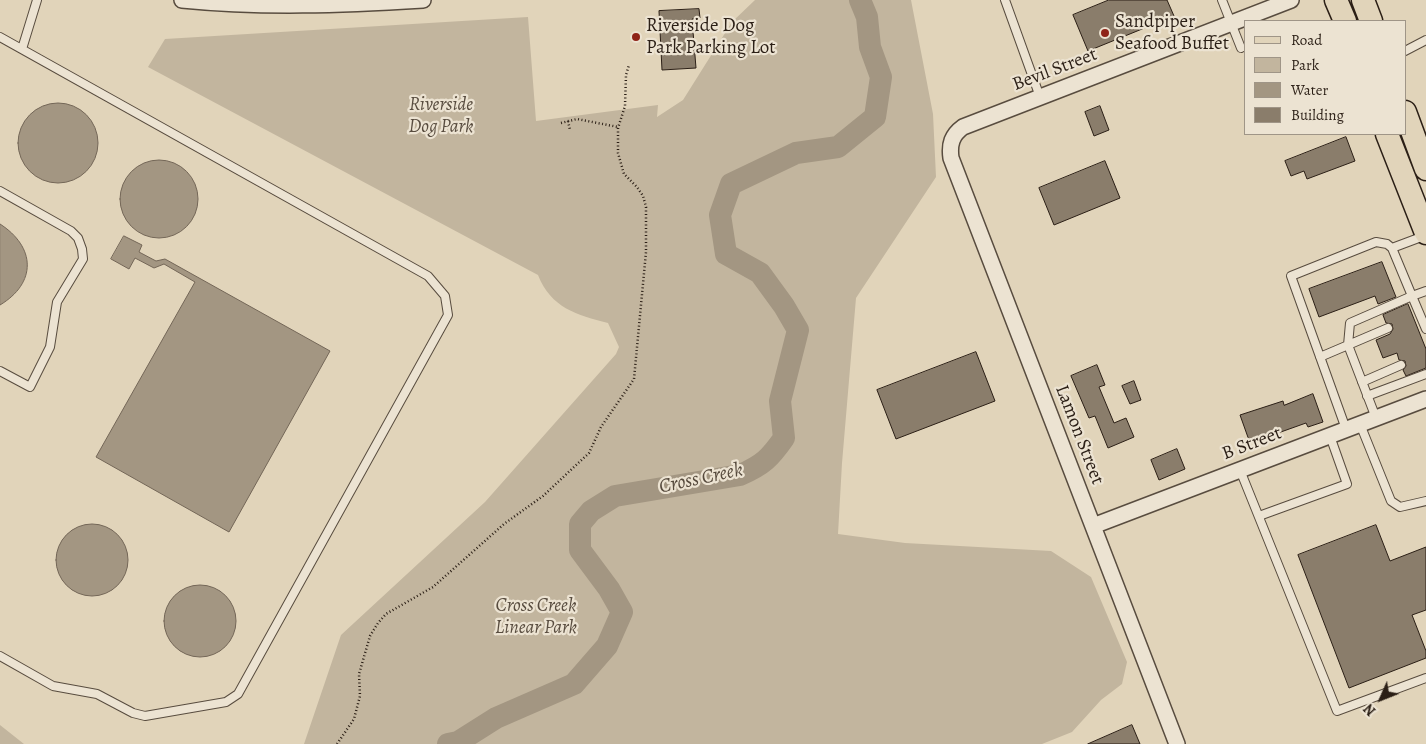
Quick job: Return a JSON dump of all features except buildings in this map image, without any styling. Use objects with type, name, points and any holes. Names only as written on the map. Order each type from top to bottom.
[{"type":"main road","points":[[1336,0],[1345,20]]},
{"type":"main road","points":[[1406,114],[1420,145]]},
{"type":"main road","points":[[1387,135],[1426,234]]},
{"type":"street","points":[[182,0],[318,6],[423,0]]},
{"type":"street","name":"Bevil Street","points":[[951,140],[956,132],[963,127],[1291,0]]},
{"type":"street","name":"Lamon Street","points":[[951,140],[951,158],[1177,744]]},
{"type":"street","name":"B Street","points":[[1093,526],[1426,399]]},
{"type":"lane","points":[[22,49],[36,0]]},
{"type":"lane","points":[[1005,0],[1040,97]]},
{"type":"lane","points":[[1222,0],[1241,48]]},
{"type":"lane","points":[[0,38],[428,276],[445,296],[448,315],[238,694],[226,702],[145,716],[133,713],[96,694],[53,686],[0,656]]},
{"type":"lane","points":[[1406,50],[1426,40]]},
{"type":"lane","points":[[0,192],[72,231],[78,238],[83,260],[58,302],[50,348],[30,387],[0,370]]},
{"type":"lane","points":[[1392,248],[1426,234]]},
{"type":"lane","points":[[1426,329],[1417,316],[1412,296],[1392,248],[1387,244],[1376,242],[1290,276],[1320,357],[1391,501],[1400,507],[1426,501]]},
{"type":"lane","points":[[1376,418],[1348,345],[1350,322],[1426,291]]},
{"type":"lane","points":[[1320,357],[1388,328]]},
{"type":"lane","points":[[1362,382],[1401,364]]},
{"type":"lane","points":[[1367,396],[1426,374]]},
{"type":"lane","points":[[1259,516],[1347,484],[1330,436]]},
{"type":"lane","points":[[1240,470],[1336,711],[1426,678]]},
{"type":"path","points":[[337,744],[354,719],[360,696],[358,674],[370,636],[378,623],[386,614],[433,587],[504,524],[539,498],[592,450],[601,427],[634,379],[646,252],[646,208],[643,196],[637,186],[624,174],[620,166],[618,153],[618,128],[624,106],[626,75],[630,65]]},
{"type":"path","points":[[560,123],[588,120],[618,128]]},
{"type":"path","points":[[568,121],[570,130]]},
{"type":"green space","points":[[755,0],[911,0],[933,114],[936,177],[856,298],[838,534],[905,543],[1051,551],[1091,577],[1127,662],[1122,684],[1101,700],[1072,732],[1042,744],[304,744],[341,635],[485,502],[616,354],[619,347],[608,323],[576,313],[558,303],[543,286],[538,275],[148,67],[165,39],[528,17],[536,121],[658,105],[657,117],[683,100],[732,22]]},
{"type":"green space","points":[[0,725],[24,744],[0,744]]},
{"type":"water","points":[[58,103],[73,106],[86,115],[95,128],[98,143],[95,158],[86,171],[73,180],[58,183],[43,180],[30,171],[21,158],[18,143],[21,128],[30,115],[43,106]]},
{"type":"water","points":[[151,160],[167,160],[181,166],[192,177],[198,191],[198,207],[192,221],[181,232],[167,238],[151,238],[137,232],[126,221],[120,207],[120,191],[126,177],[137,166]]},
{"type":"water","points":[[0,224],[12,233],[20,243],[26,254],[27,265],[26,276],[21,286],[0,305]]},
{"type":"water","points":[[124,236],[142,245],[139,252],[156,261],[165,259],[330,351],[229,532],[96,457],[195,282],[164,264],[154,268],[135,258],[129,269],[111,259]]},
{"type":"water","points":[[92,524],[112,530],[122,540],[128,560],[122,580],[112,590],[92,596],[72,590],[62,580],[56,560],[62,540],[72,530]]},
{"type":"water","points":[[207,585],[226,595],[234,607],[236,621],[234,635],[226,647],[214,655],[193,657],[174,647],[166,635],[164,614],[174,595],[186,587]]},
{"type":"waterway","name":"Cross Creek","points":[[448,744],[458,742],[496,718],[574,684],[607,646],[622,612],[609,589],[580,550],[580,524],[591,511],[615,496],[740,475],[755,468],[765,460],[784,438],[780,401],[798,330],[784,306],[760,273],[726,254],[720,215],[731,184],[796,153],[838,147],[875,117],[881,77],[870,47],[867,17],[860,0]]},
{"type":"place","name":"Sandpiper Seafood Buffet","points":[[1105,33]]},
{"type":"place","name":"Riverside Dog Park Parking Lot","points":[[636,37]]},
{"type":"park label","name":"Riverside Dog Park","points":[[441,116]]},
{"type":"park label","name":"Cross Creek Linear Park","points":[[536,617]]}]
